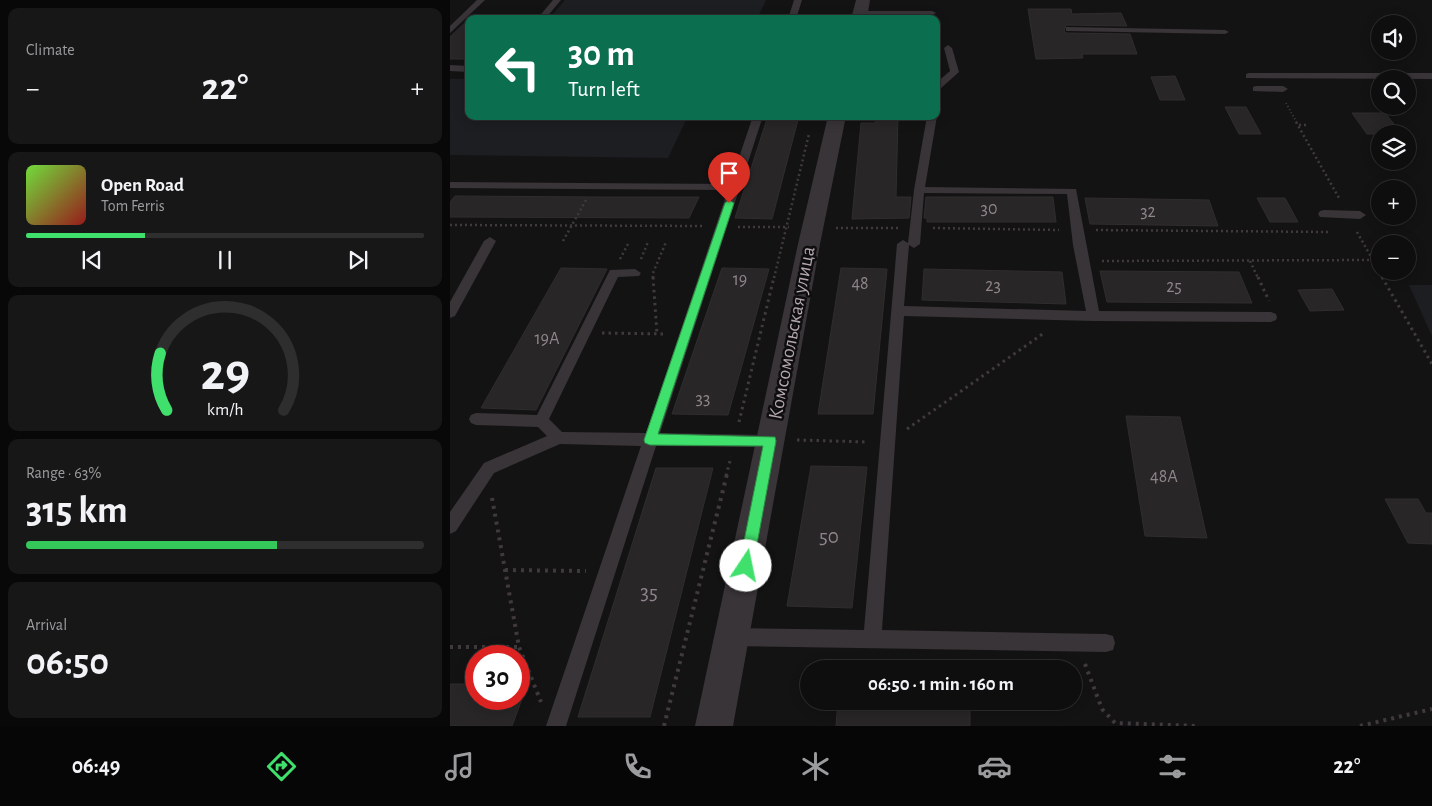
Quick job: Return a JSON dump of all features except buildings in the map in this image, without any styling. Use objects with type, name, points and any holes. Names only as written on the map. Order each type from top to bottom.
[{"type":"street","name":"Комсомольская улица","points":[[714,726],[732,637],[782,441],[813,228],[836,120]]},
{"type":"lane","points":[[466,15],[481,0]]},
{"type":"lane","points":[[544,15],[556,0]]},
{"type":"lane","points":[[793,15],[798,0]]},
{"type":"lane","points":[[861,11],[932,14]]},
{"type":"lane","points":[[450,31],[465,16]]},
{"type":"lane","points":[[1070,29],[1225,32]]},
{"type":"lane","points":[[940,84],[954,72],[948,48]]},
{"type":"lane","points":[[450,68],[465,68]]},
{"type":"lane","points":[[1249,76],[1432,76]]},
{"type":"lane","points":[[1256,89],[1283,89]]},
{"type":"lane","points":[[556,726],[757,120]]},
{"type":"lane","points":[[872,639],[898,310],[908,244],[915,228],[918,190],[931,120]]},
{"type":"lane","points":[[451,186],[735,187]]},
{"type":"lane","points":[[918,190],[1072,191],[1082,261],[1093,316]]},
{"type":"lane","points":[[1324,214],[1360,215]]},
{"type":"lane","points":[[450,313],[490,240]]},
{"type":"lane","points":[[541,421],[614,273],[636,270]]},
{"type":"lane","points":[[898,310],[1093,316],[1271,317]]},
{"type":"lane","points":[[476,419],[541,421],[559,438]]},
{"type":"lane","points":[[450,526],[489,468],[559,438],[782,441]]},
{"type":"lane","points":[[732,637],[1106,643]]},
{"type":"path","points":[[1299,125],[1307,125]]},
{"type":"path","points":[[563,241],[594,186]]},
{"type":"path","points":[[450,225],[1333,232]]},
{"type":"path","points":[[617,267],[629,242]]},
{"type":"path","points":[[636,270],[648,242]]},
{"type":"path","points":[[657,334],[653,273],[666,242]]},
{"type":"path","points":[[1082,261],[1371,260]]},
{"type":"path","points":[[1250,261],[1272,307],[1271,317]]},
{"type":"path","points":[[782,441],[888,443],[1042,334],[1050,331]]},
{"type":"path","points":[[584,333],[685,334]]},
{"type":"path","points":[[489,468],[495,522],[519,645]]},
{"type":"path","points":[[505,570],[607,571]]},
{"type":"path","points":[[1076,642],[1102,708],[1115,723],[1198,726]]},
{"type":"path","points":[[450,647],[465,647]]},
{"type":"path","points":[[530,674],[544,708]]},
{"type":"path","points":[[1360,726],[1432,709]]},
{"type":"shaded area","points":[[565,0],[766,0],[759,15],[552,15]]},
{"type":"shaded area","points":[[450,79],[465,79],[465,120],[686,120],[668,158],[450,155]]},
{"type":"shaded area","points":[[1409,285],[1432,285],[1432,336]]},
{"type":"route","points":[[729,203],[650,440],[770,441],[746,566]]}]
